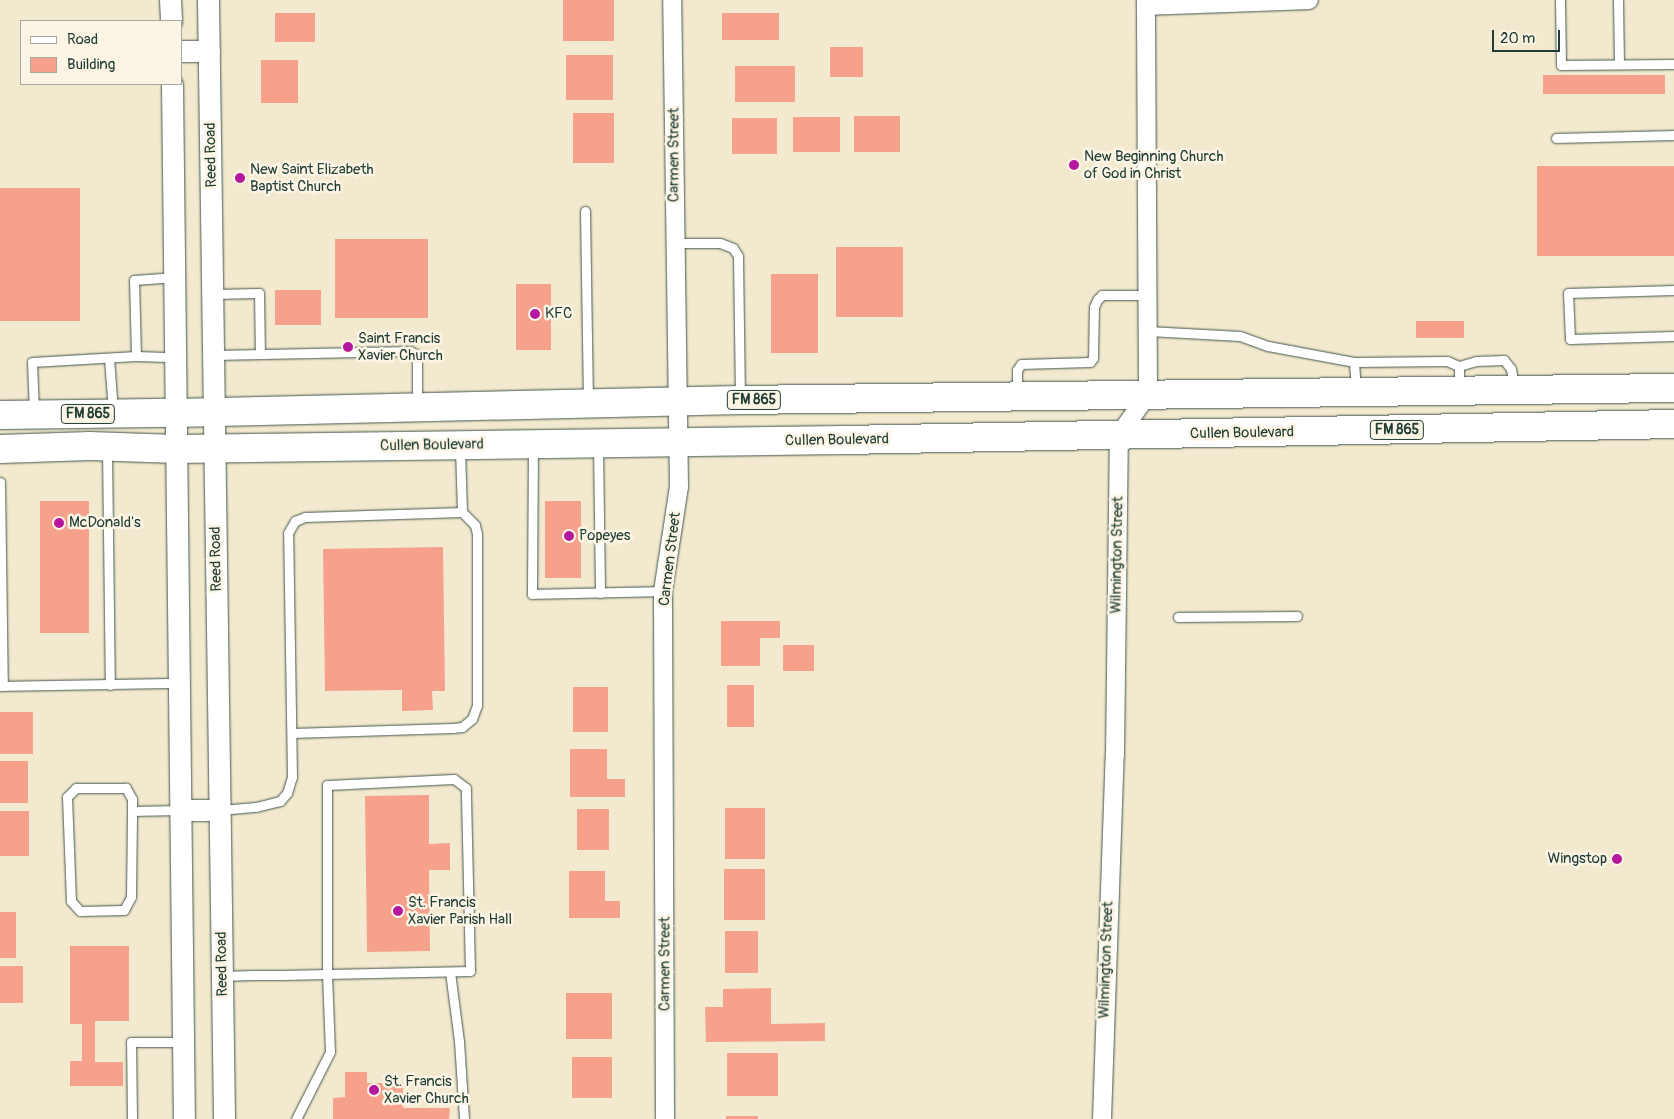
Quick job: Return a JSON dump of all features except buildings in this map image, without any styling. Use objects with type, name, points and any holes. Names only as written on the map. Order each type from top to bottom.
[{"type":"main road","name":"FM 865","points":[[0,414],[175,413],[740,400],[1148,394],[1357,394],[1463,383],[1514,390],[1674,388]]},
{"type":"main road","points":[[1463,383],[1474,429]]},
{"type":"main road","name":"Cullen Boulevard","points":[[0,449],[107,447],[176,449],[1119,436],[1674,424]]},
{"type":"street","points":[[170,0],[171,20]]},
{"type":"street","name":"Reed Road","points":[[208,0],[224,1119]]},
{"type":"street","name":"Carmen Street","points":[[665,1119],[663,590],[679,487],[672,0]]},
{"type":"street","points":[[1119,436],[1148,394],[1146,3],[1309,0]]},
{"type":"street","points":[[182,51],[209,51]]},
{"type":"street","points":[[172,85],[174,357],[182,810],[184,1119]]},
{"type":"street","name":"Wilmington Street","points":[[1102,1119],[1115,755],[1119,436]]},
{"type":"street","points":[[182,810],[220,810]]},
{"type":"lane","points":[[1560,0],[1561,65],[1674,64]]},
{"type":"lane","points":[[1618,0],[1619,64]]},
{"type":"lane","points":[[1556,138],[1674,135]]},
{"type":"lane","points":[[585,211],[588,403]]},
{"type":"lane","points":[[674,243],[720,243],[733,248],[738,256],[740,400]]},
{"type":"lane","points":[[136,356],[134,280],[174,277]]},
{"type":"lane","points":[[1674,290],[1568,293],[1570,339],[1674,336]]},
{"type":"lane","points":[[213,294],[259,293],[260,354]]},
{"type":"lane","points":[[1017,396],[1017,370],[1021,364],[1090,362],[1093,358],[1094,307],[1102,295],[1147,295]]},
{"type":"lane","points":[[1148,331],[1240,336],[1268,346],[1354,362],[1447,361],[1463,383]]},
{"type":"lane","points":[[214,355],[410,352],[417,355],[417,408]]},
{"type":"lane","points":[[34,414],[32,362],[136,356],[174,357]]},
{"type":"lane","points":[[110,358],[113,414]]},
{"type":"lane","points":[[1354,362],[1357,394]]},
{"type":"lane","points":[[598,442],[600,594]]},
{"type":"lane","points":[[533,443],[532,594],[600,594],[663,590]]},
{"type":"lane","points":[[292,732],[453,728],[462,727],[472,718],[477,705],[477,534],[475,525],[462,512],[460,445]]},
{"type":"lane","points":[[107,447],[110,685]]},
{"type":"lane","points":[[0,482],[2,686],[179,683]]},
{"type":"lane","points":[[220,810],[256,808],[280,801],[287,793],[292,777],[288,533],[295,521],[305,517],[462,512]]},
{"type":"lane","points":[[1178,617],[1297,616]]},
{"type":"lane","points":[[222,976],[327,974],[450,972],[470,971],[466,788],[454,779],[327,785],[327,974],[330,1052],[296,1119]]},
{"type":"lane","points":[[76,788],[126,788],[132,799],[132,811],[132,897],[124,910],[80,911],[71,901],[67,797],[76,788]]},
{"type":"lane","points":[[132,811],[182,810]]},
{"type":"lane","points":[[450,972],[459,1041],[464,1119]]},
{"type":"lane","points":[[132,1119],[131,1042],[184,1042]]},
{"type":"place","name":"New Beginning Church of God in Christ","points":[[1074,165]]},
{"type":"place","name":"New Saint Elizabeth Baptist Church","points":[[240,178]]},
{"type":"place","name":"KFC","points":[[535,314]]},
{"type":"place","name":"Saint Francis Xavier Church","points":[[348,347]]},
{"type":"place","name":"McDonald's","points":[[59,523]]},
{"type":"place","name":"Popeyes","points":[[569,536]]},
{"type":"place","name":"Wingstop","points":[[1617,859]]},
{"type":"place","name":"St. Francis Xavier Parish Hall","points":[[398,911]]},
{"type":"place","name":"St. Francis Xavier Church","points":[[374,1090]]}]
